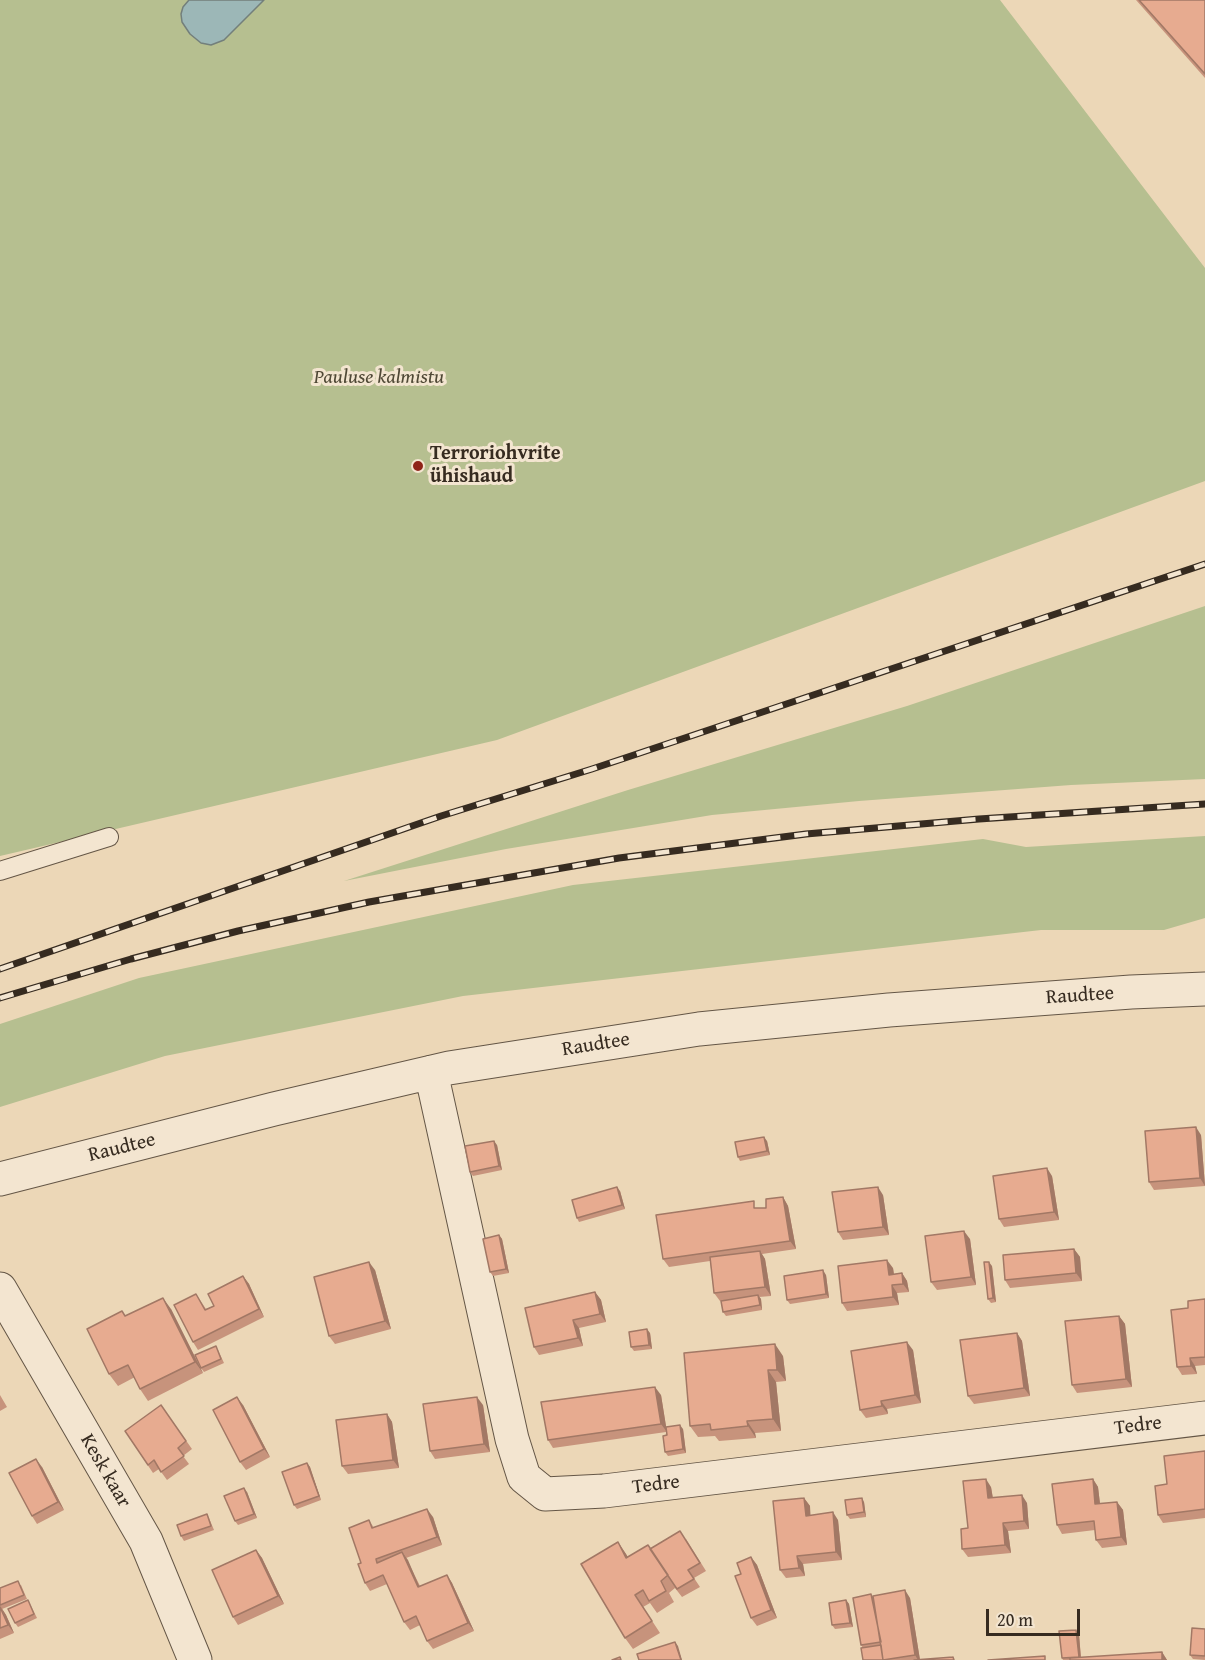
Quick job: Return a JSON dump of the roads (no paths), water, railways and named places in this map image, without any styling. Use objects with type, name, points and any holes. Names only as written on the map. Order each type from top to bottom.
[{"type":"street","name":"Raudtee","points":[[0,1179],[274,1109],[449,1068],[699,1029],[900,1009],[1131,992],[1205,989]]},
{"type":"street","name":"Tedre","points":[[430,1072],[512,1439],[524,1477],[545,1494],[615,1490],[1205,1418]]},
{"type":"street","name":"Kesk kaar","points":[[0,1289],[146,1541],[195,1660]]},
{"type":"lane","points":[[0,871],[109,837]]},
{"type":"water","points":[[189,0],[264,0],[224,40],[211,45],[201,43],[190,34],[182,22],[183,7]]},
{"type":"railway","points":[[0,969],[441,816],[592,769],[1205,564]]},
{"type":"railway","points":[[0,998],[131,959],[238,931],[369,902],[619,858],[806,834],[979,819],[1205,804]]},
{"type":"place","name":"Terroriohvrite ühishaud","points":[[418,466]]},
{"type":"park label","name":"Pauluse kalmistu","points":[[379,378]]}]
